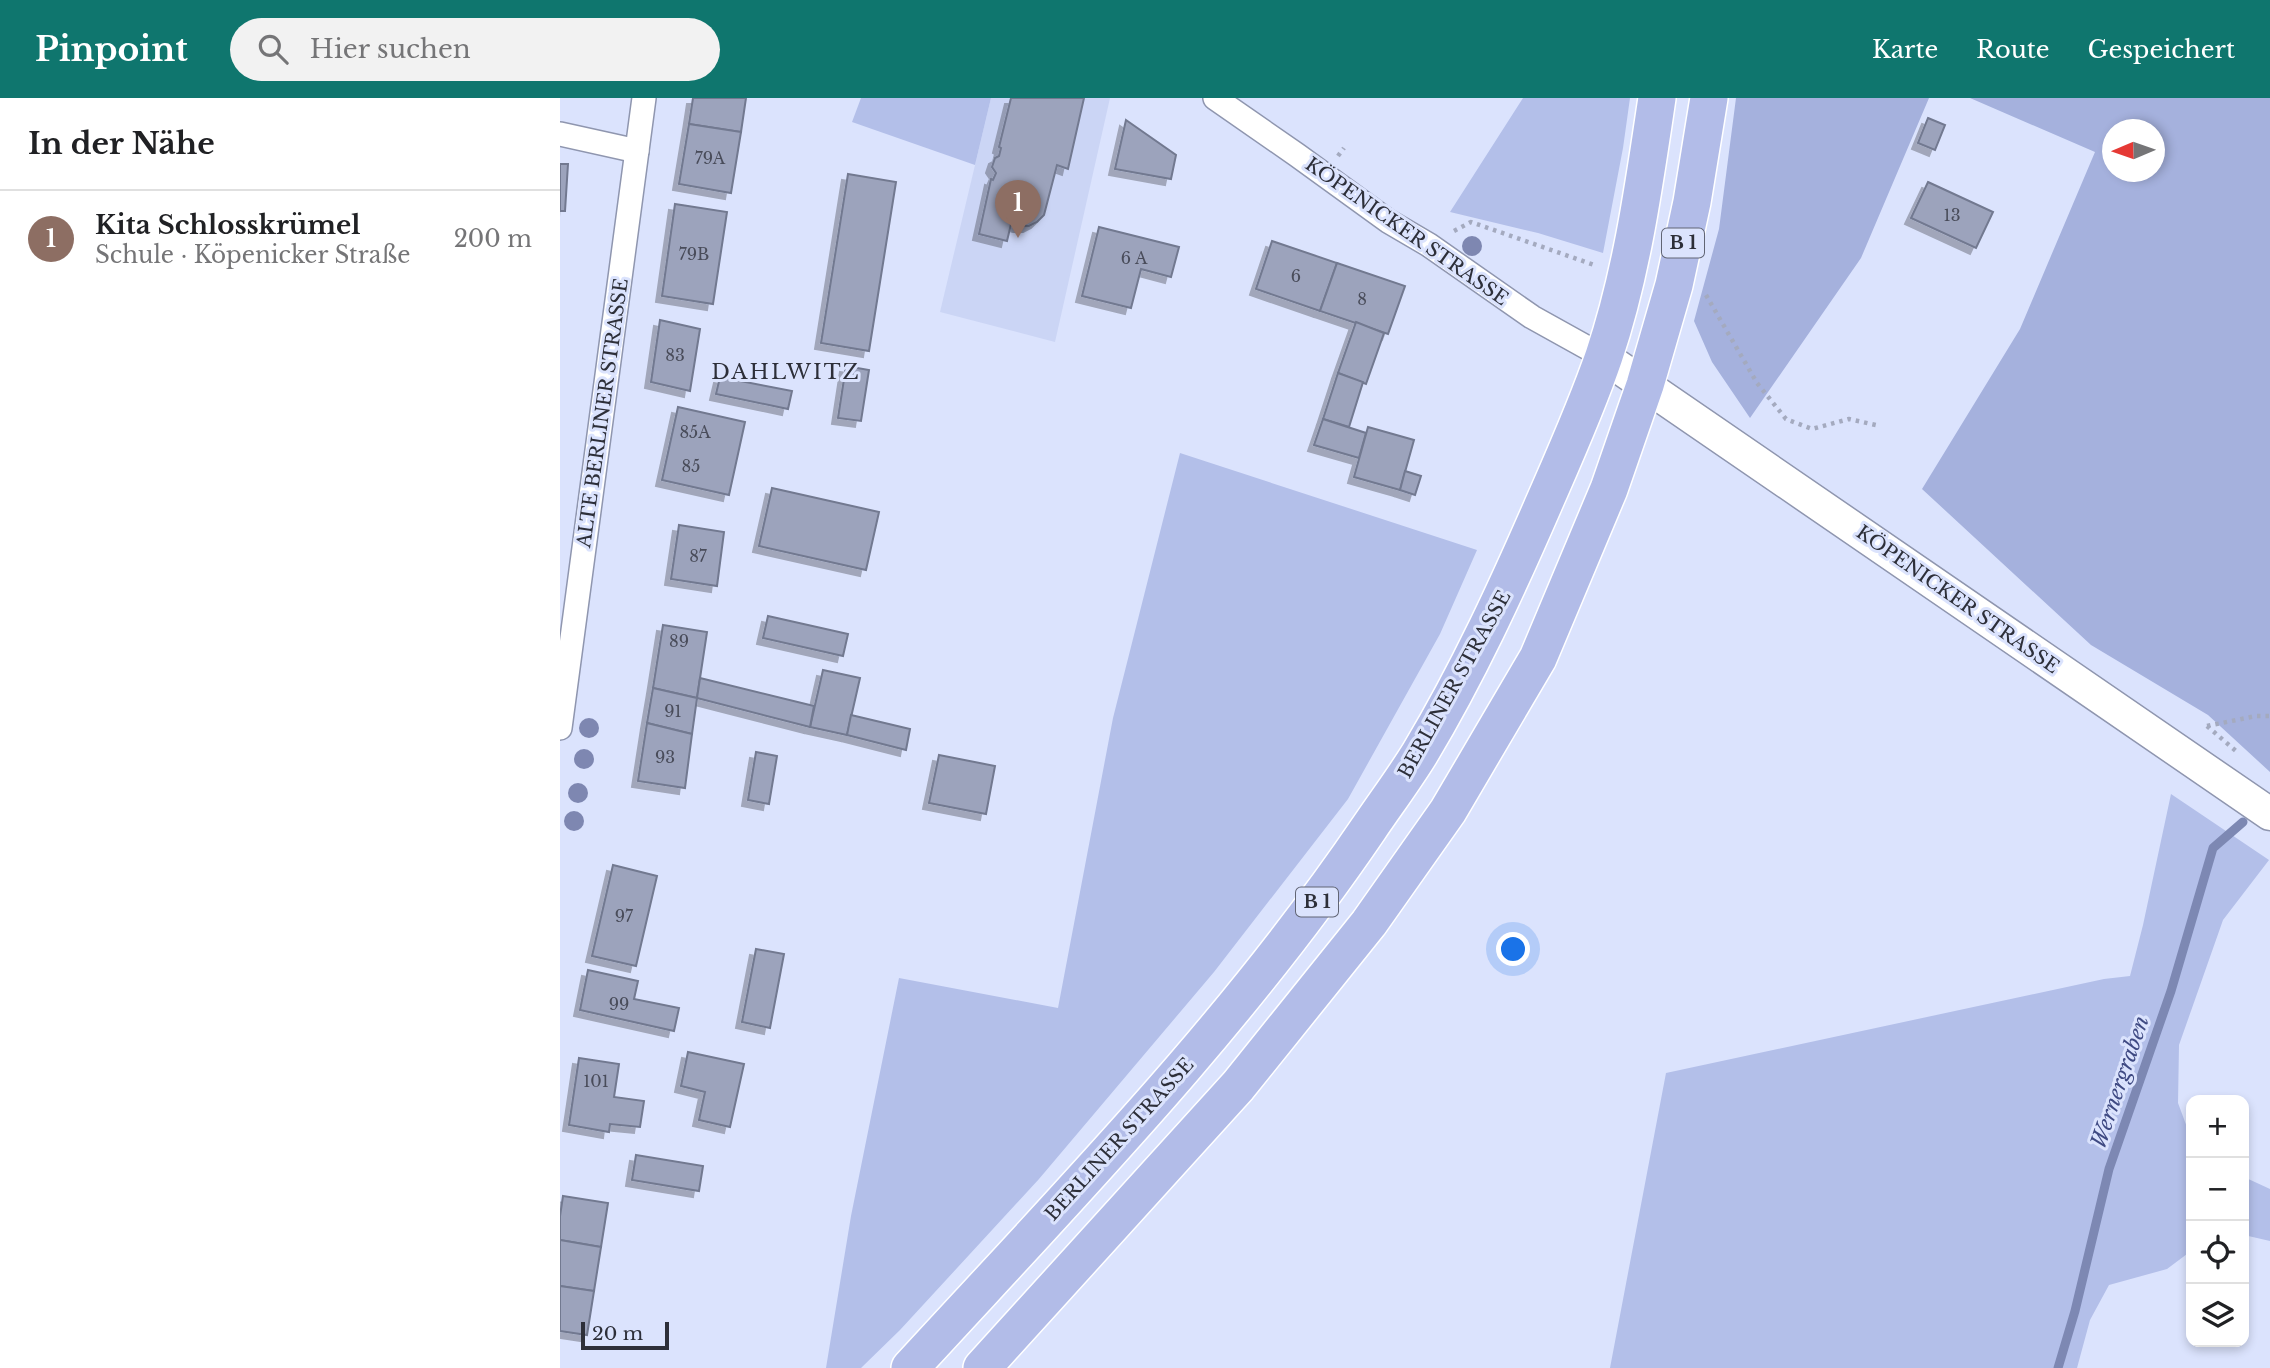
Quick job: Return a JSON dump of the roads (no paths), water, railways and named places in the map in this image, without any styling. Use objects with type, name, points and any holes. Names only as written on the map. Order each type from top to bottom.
[{"type":"main road","name":"BERLINER STRASSE","points":[[910,1368],[1202,1046],[1331,884],[1419,753],[1498,610],[1604,357],[1626,275],[1642,199],[1657,98]]},
{"type":"main road","name":"B 1","points":[[982,1368],[1238,1086],[1369,923],[1448,811],[1538,659],[1609,489],[1645,385],[1674,285],[1692,202],[1709,98]]},
{"type":"main road","name":"KÖPENICKER STRASSE","points":[[1604,357],[2270,814]]},
{"type":"street","name":"ALTE BERLINER STRASSE","points":[[560,728],[644,98]]},
{"type":"street","name":"KÖPENICKER STRASSE","points":[[1215,98],[1388,221],[1429,245],[1532,317],[1604,357]]},
{"type":"street","points":[[560,134],[637,151]]},
{"type":"waterway","name":"Wernergraben","points":[[2058,1368],[2075,1311],[2109,1169],[2171,991],[2213,848],[2243,822]]},
{"type":"place","name":"Kita Schlosskrümel","points":[[1018,238]]},
{"type":"district","name":"DAHLWITZ","points":[[786,372]]}]
